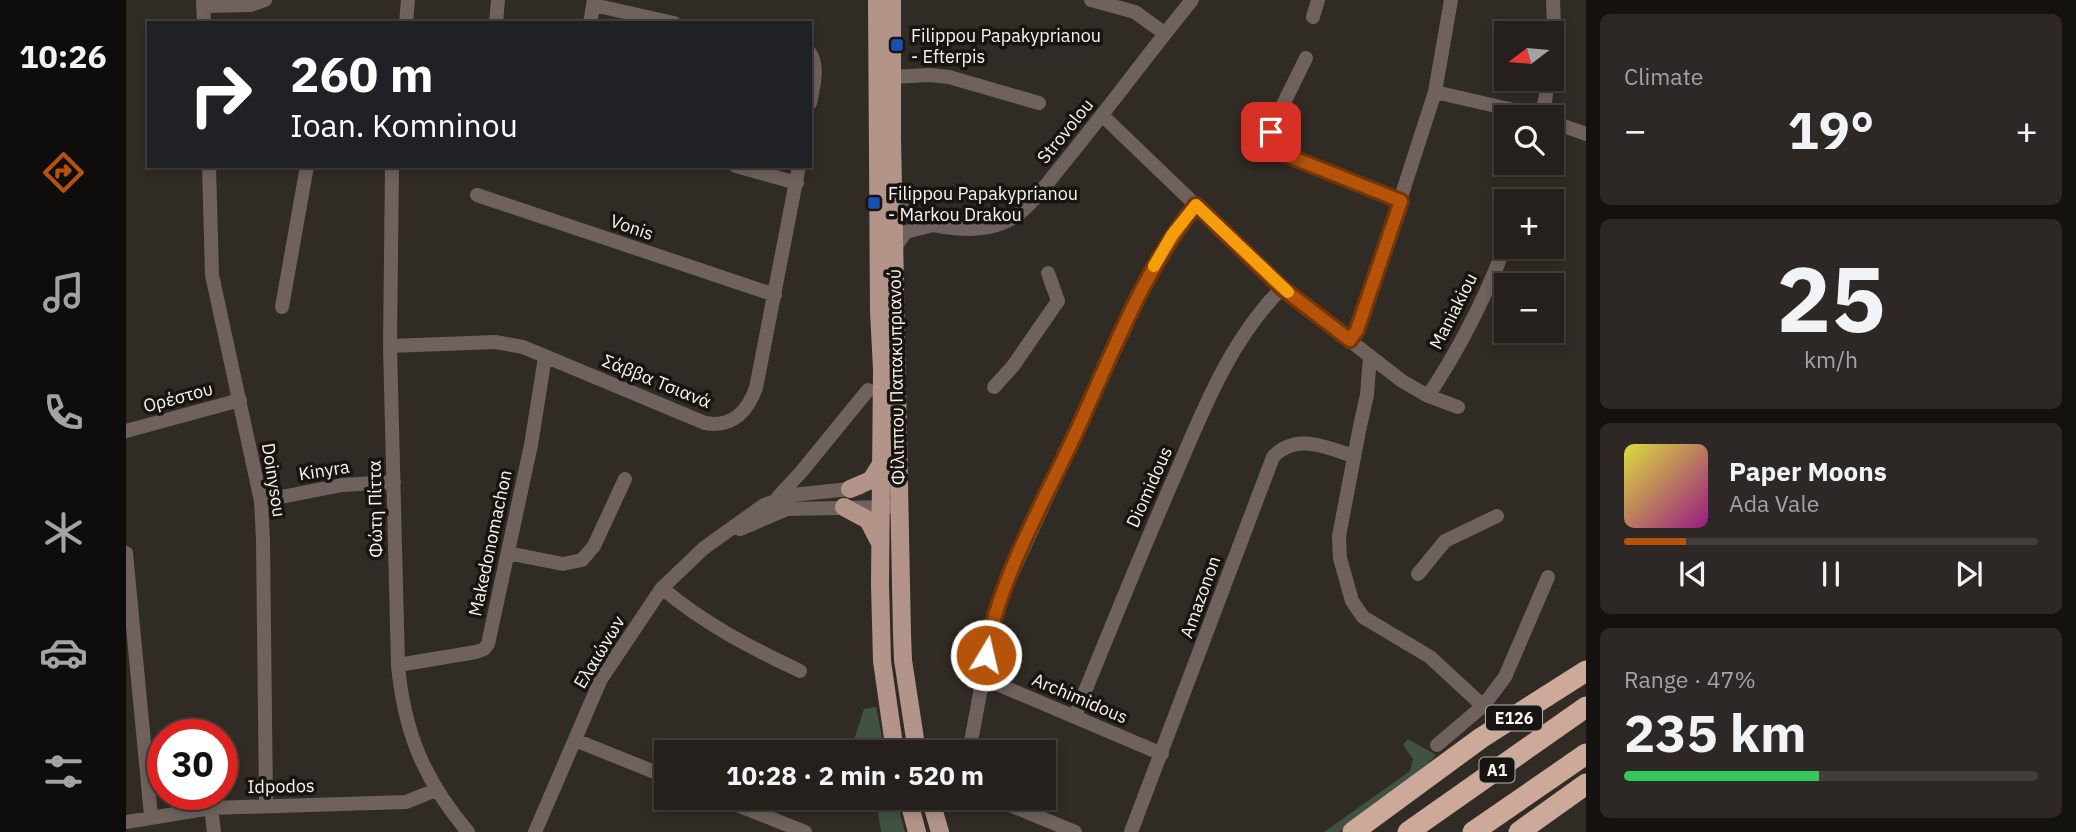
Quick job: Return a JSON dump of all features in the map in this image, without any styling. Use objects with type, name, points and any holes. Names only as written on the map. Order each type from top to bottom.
[{"type":"highway","name":"E126","points":[[1444,767],[1481,738],[1586,671]]},
{"type":"highway","points":[[1353,832],[1444,767],[1586,685]]},
{"type":"highway","name":"A1","points":[[1408,832],[1586,707]]},
{"type":"highway","name":"A1","points":[[1473,832],[1586,754]]},
{"type":"highway","points":[[1520,832],[1586,784]]},
{"type":"main road","name":"Φίλιππου Παπακυπριανού","points":[[877,0],[882,463],[889,486]]},
{"type":"main road","name":"Φίλιππου Παπακυπριανού","points":[[892,0],[894,248],[889,486],[903,660],[915,740]]},
{"type":"main road","points":[[850,489],[871,480],[882,463]]},
{"type":"main road","points":[[844,507],[868,520],[876,532],[881,548]]},
{"type":"main road","name":"Φίλιππου Παπακυπριανού","points":[[890,507],[881,548],[882,661],[893,740]]},
{"type":"main road","points":[[911,810],[917,832]]},
{"type":"main road","points":[[934,810],[940,832]]},
{"type":"street","points":[[204,21],[203,3],[251,5],[265,0]]},
{"type":"street","points":[[406,21],[408,0]]},
{"type":"street","points":[[496,21],[498,0]]},
{"type":"street","points":[[1091,0],[1135,12],[1164,33]]},
{"type":"street","name":"Strovolou","points":[[894,248],[901,236],[910,229],[934,226],[978,230],[1010,219],[1030,203],[1103,116],[1164,33],[1192,0]]},
{"type":"street","points":[[1313,17],[1318,0]]},
{"type":"street","points":[[1350,340],[1362,321],[1435,92],[1451,0]]},
{"type":"street","points":[[1553,0],[1554,21]]},
{"type":"street","points":[[590,21],[594,3],[666,21]]},
{"type":"street","points":[[1306,58],[1273,125],[1271,137],[1275,148],[1286,155],[1401,201]]},
{"type":"street","points":[[812,59],[815,78],[812,93]]},
{"type":"street","points":[[892,77],[930,75],[958,79],[1039,103]]},
{"type":"street","points":[[1435,92],[1494,106]]},
{"type":"street","points":[[1103,116],[1282,288],[1402,381],[1428,396],[1458,407]]},
{"type":"street","points":[[1564,125],[1586,134]]},
{"type":"street","name":"Doinysou","points":[[209,168],[212,275],[261,501],[266,805]]},
{"type":"street","points":[[282,307],[307,168]]},
{"type":"street","name":"Φώτη Πίττα","points":[[392,168],[390,346],[398,665],[407,724],[422,763],[436,790],[468,832]]},
{"type":"street","points":[[743,168],[797,183]]},
{"type":"street","name":"Σάββα Τσιανά","points":[[390,346],[495,342],[523,347],[705,423],[730,422],[743,414],[756,388],[799,168]]},
{"type":"street","name":"Strovolou","points":[[893,194],[907,215],[934,226]]},
{"type":"street","name":"Vonis","points":[[477,195],[775,295]]},
{"type":"street","points":[[970,740],[992,620],[1148,278],[1172,235],[1196,205]]},
{"type":"street","name":"Maniakiou","points":[[1428,396],[1445,369],[1500,259]]},
{"type":"street","points":[[994,387],[1013,366],[1058,301],[1048,273]]},
{"type":"street","name":"Diomidous","points":[[1075,716],[1140,555],[1206,404],[1245,333],[1261,309],[1282,288]]},
{"type":"street","name":"Makedonomachon","points":[[398,665],[484,649],[491,633],[531,445],[545,356]]},
{"type":"street","points":[[1370,356],[1364,416],[1340,523],[1338,547],[1343,573],[1355,608],[1363,617],[1430,657],[1483,706]]},
{"type":"street","points":[[777,499],[868,390]]},
{"type":"street","name":"Ορέστου","points":[[126,431],[240,400]]},
{"type":"street","name":"Amazonon","points":[[1131,832],[1273,457],[1286,447],[1300,442],[1354,456]]},
{"type":"street","points":[[508,553],[563,564],[582,560],[594,546],[625,480]]},
{"type":"street","name":"Kinyra","points":[[261,501],[342,485],[394,482]]},
{"type":"street","name":"Ελαιώνων","points":[[535,832],[601,679],[662,587],[704,548],[751,513],[777,499],[800,493],[889,486]]},
{"type":"street","name":"Ελαιώνων","points":[[704,548],[787,509],[890,507]]},
{"type":"street","points":[[1418,574],[1445,541],[1497,516]]},
{"type":"street","points":[[126,553],[151,816]]},
{"type":"street","points":[[1437,745],[1483,706],[1505,677],[1548,577]]},
{"type":"street","points":[[662,587],[688,610],[758,651],[800,671]]},
{"type":"street","name":"Archimidous","points":[[983,678],[1162,754]]},
{"type":"street","points":[[575,740],[654,772]]},
{"type":"street","name":"Idpodos","points":[[238,807],[406,802],[436,790]]},
{"type":"street","name":"Idpodos","points":[[126,822],[196,810]]},
{"type":"street","points":[[211,810],[214,832]]},
{"type":"street","points":[[750,810],[805,832]]},
{"type":"street","points":[[1022,810],[1075,832]]},
{"type":"green space","points":[[876,707],[883,740],[854,740],[864,709]]},
{"type":"green space","points":[[1408,739],[1436,755],[1426,766],[1339,832],[1324,832],[1410,771],[1413,759],[1403,745]]},
{"type":"green space","points":[[878,810],[899,810],[905,832],[881,832]]},
{"type":"slow traffic","points":[[1154,266],[1172,235],[1196,205],[1288,292]]},
{"type":"place","name":"Filippou Papakyprianou - Efterpis","points":[[897,45]]},
{"type":"place","name":"Filippou Papakyprianou - Markou Drakou","points":[[874,203]]},
{"type":"route","points":[[986,655],[996,608],[1148,278],[1172,235],[1196,205],[1282,288],[1350,340],[1362,321],[1401,201],[1286,155],[1275,148],[1271,132]]}]
